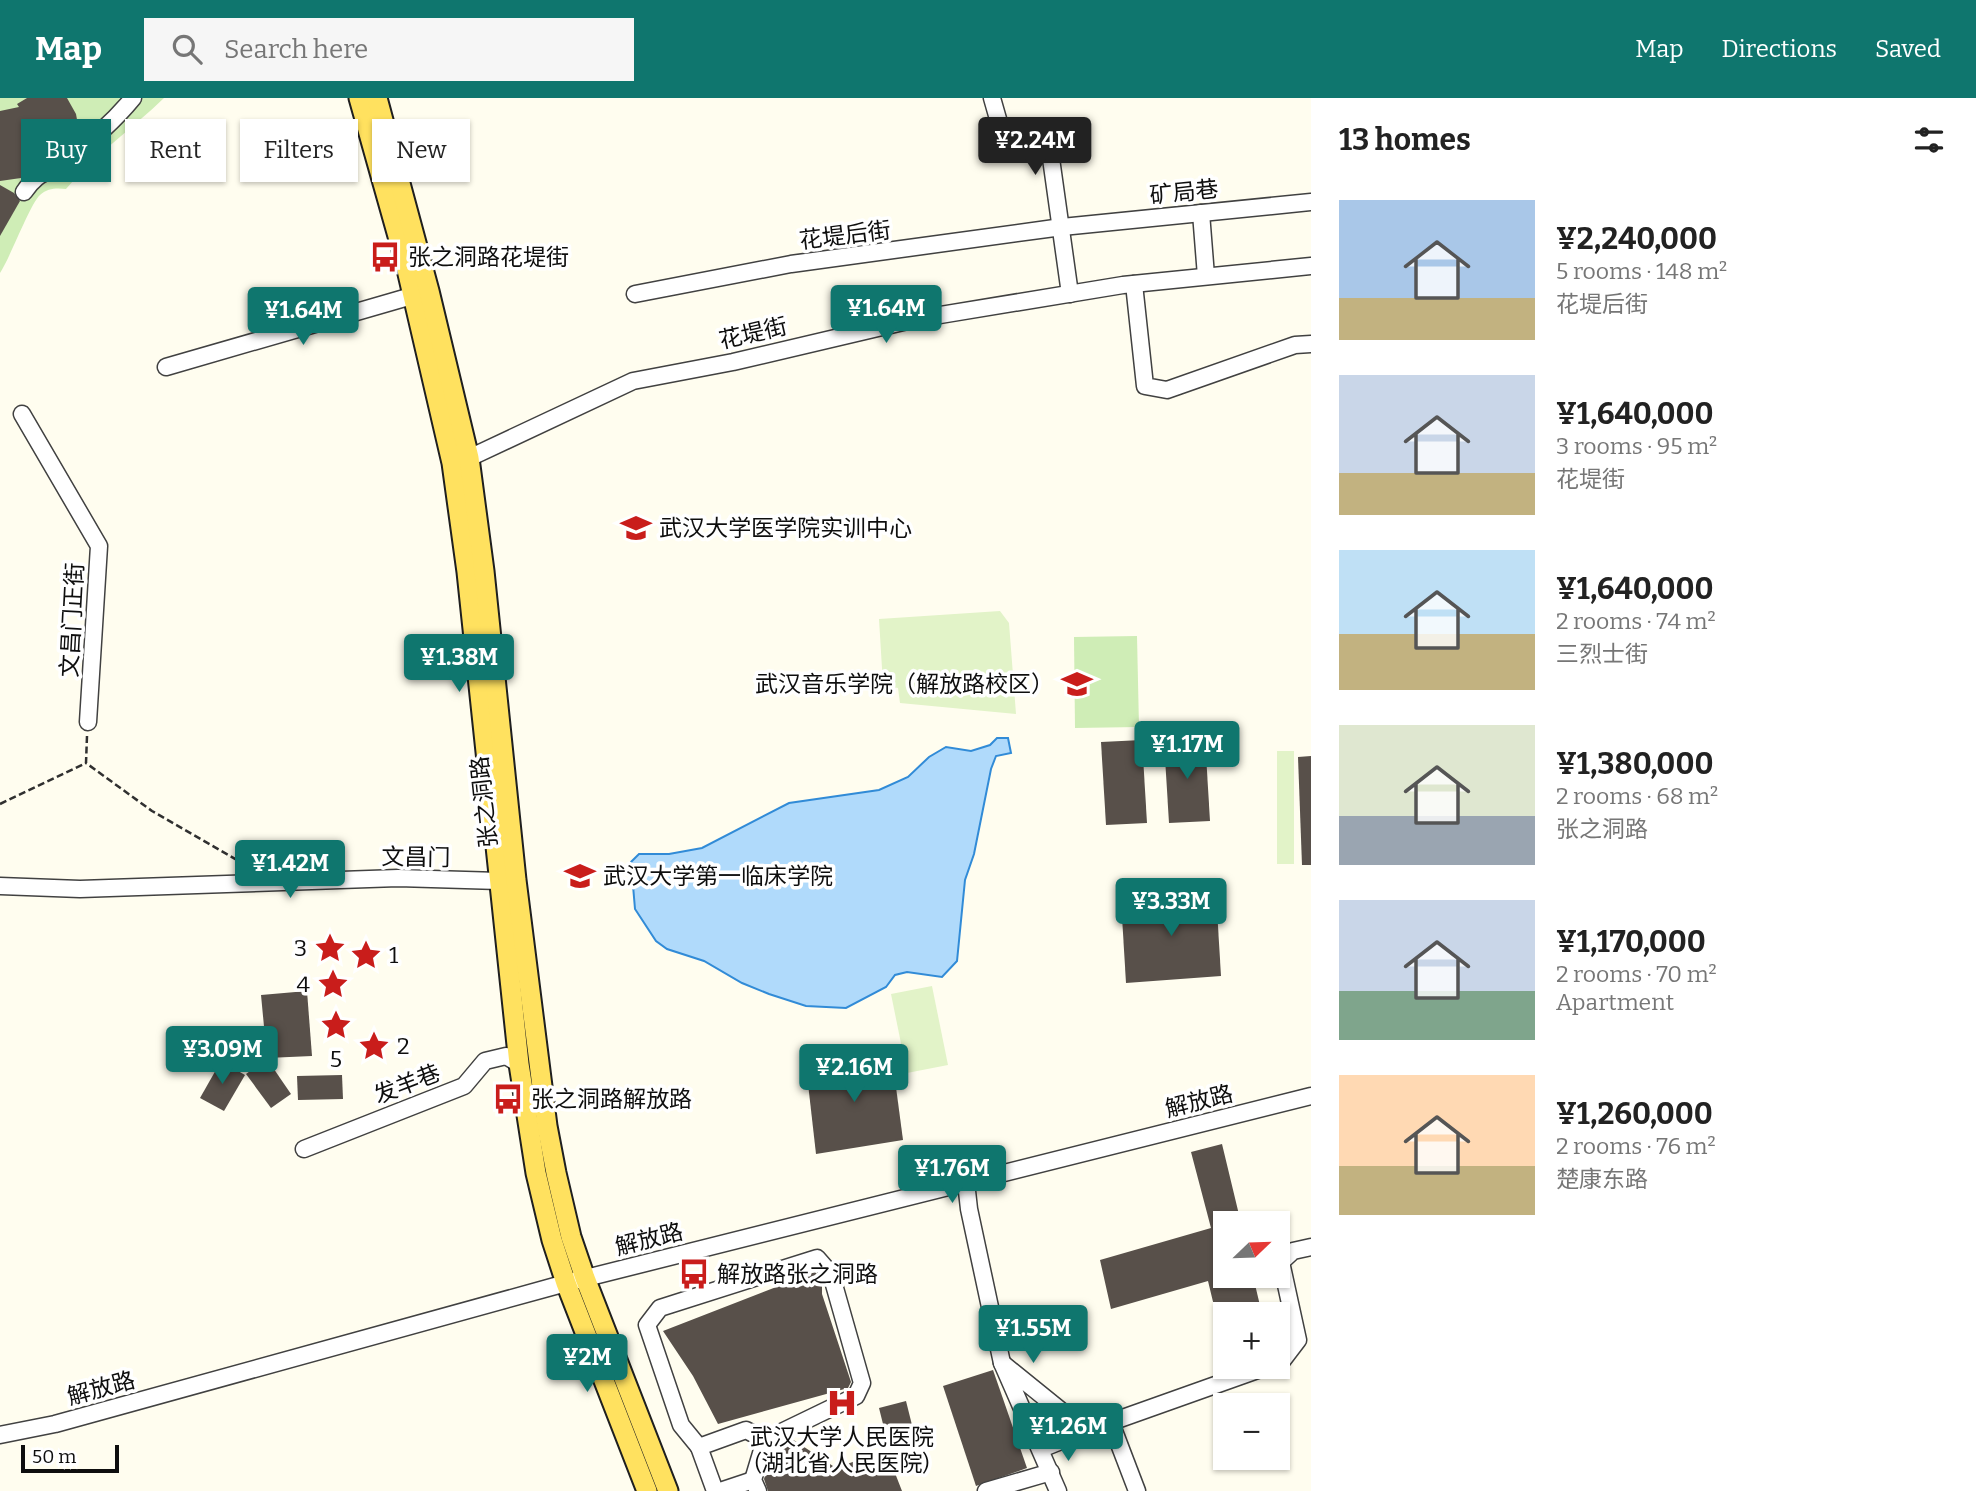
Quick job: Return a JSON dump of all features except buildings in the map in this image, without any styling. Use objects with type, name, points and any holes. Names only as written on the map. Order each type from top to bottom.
[{"type":"main road","name":"张之洞路","points":[[359,98],[421,293],[469,458],[547,1126],[571,1237],[668,1491]]},
{"type":"main road","name":"张之洞路","points":[[377,98],[421,293],[452,463],[467,572],[519,1064],[536,1173],[552,1240],[566,1283],[647,1491]]},
{"type":"street","points":[[24,192],[35,176],[67,159],[133,98]]},
{"type":"street","points":[[992,98],[1006,147],[1048,137],[1070,294]]},
{"type":"street","name":"矿局巷","points":[[1062,227],[1311,202]]},
{"type":"street","points":[[1201,213],[1206,276]]},
{"type":"street","name":"花堤后街","points":[[635,294],[790,264],[1062,227]]},
{"type":"street","name":"花堤街","points":[[469,458],[633,381],[733,362],[916,319],[1134,284],[1311,266]]},
{"type":"street","points":[[1134,284],[1145,386],[1167,390],[1295,345],[1311,344]]},
{"type":"street","points":[[166,367],[421,293]]},
{"type":"street","name":"文昌门正街","points":[[22,414],[99,546],[88,722]]},
{"type":"street","name":"文昌门","points":[[0,886],[80,890],[398,878],[499,881]]},
{"type":"street","name":"发羊巷","points":[[304,1149],[464,1086],[485,1061],[506,1056],[519,1064]]},
{"type":"street","name":"解放路","points":[[0,1435],[55,1424],[585,1278],[1311,1096]]},
{"type":"street","points":[[966,1182],[969,1209],[1002,1363],[1058,1491]]},
{"type":"street","points":[[1290,1302],[1281,1262],[1293,1251],[1311,1247]]},
{"type":"street","points":[[817,1258],[831,1274],[862,1383],[856,1396],[765,1440],[756,1485],[718,1491],[699,1447],[681,1425],[647,1325],[660,1308],[817,1258]]},
{"type":"street","points":[[1290,1303],[1298,1339],[1290,1350]]},
{"type":"street","points":[[1002,1363],[1086,1431]]},
{"type":"street","points":[[1041,1449],[1233,1379]]},
{"type":"street","points":[[1111,1423],[1137,1491]]},
{"type":"street","points":[[699,1447],[745,1426],[765,1440]]},
{"type":"street","points":[[986,1491],[1051,1472]]},
{"type":"path","points":[[86,763],[88,722]]},
{"type":"path","points":[[0,804],[86,763]]},
{"type":"path","points":[[86,763],[152,811],[254,870]]},
{"type":"green space","points":[[0,98],[164,98],[140,119],[125,119],[125,133],[111,145],[111,119],[21,119],[21,182],[73,182],[66,189],[46,191],[36,200],[0,273]]},
{"type":"green space","points":[[1000,611],[1009,623],[1016,714],[900,703],[898,688],[883,685],[879,619]]},
{"type":"green space","points":[[1137,636],[1139,727],[1075,728],[1074,637]]},
{"type":"green space","points":[[1277,751],[1294,751],[1294,864],[1277,864]]},
{"type":"green space","points":[[932,986],[948,1065],[907,1073],[891,994]]},
{"type":"water","points":[[997,738],[1008,738],[1011,753],[996,756],[991,769],[974,854],[965,880],[957,961],[942,977],[907,972],[895,975],[886,987],[846,1008],[806,1006],[742,983],[704,961],[667,949],[656,941],[635,909],[631,862],[639,854],[669,854],[702,848],[789,803],[879,790],[908,777],[929,757],[946,747],[971,751],[990,745]]},
{"type":"place","name":"张之洞路花堤街","points":[[385,257]]},
{"type":"place","name":"武汉大学医学院实训中心","points":[[636,528]]},
{"type":"place","name":"武汉音乐学院（解放路校区）","points":[[1077,684]]},
{"type":"place","name":"武汉大学第一临床学院","points":[[580,876]]},
{"type":"place","name":"3","points":[[330,948]]},
{"type":"place","name":"1","points":[[366,955]]},
{"type":"place","name":"4","points":[[333,984]]},
{"type":"place","name":"5","points":[[336,1025]]},
{"type":"place","name":"2","points":[[374,1046]]},
{"type":"place","name":"张之洞路解放路","points":[[508,1099]]},
{"type":"place","name":"解放路张之洞路","points":[[694,1274]]},
{"type":"place","name":"武汉大学人民医院 (湖北省人民医院)","points":[[842,1403]]}]
